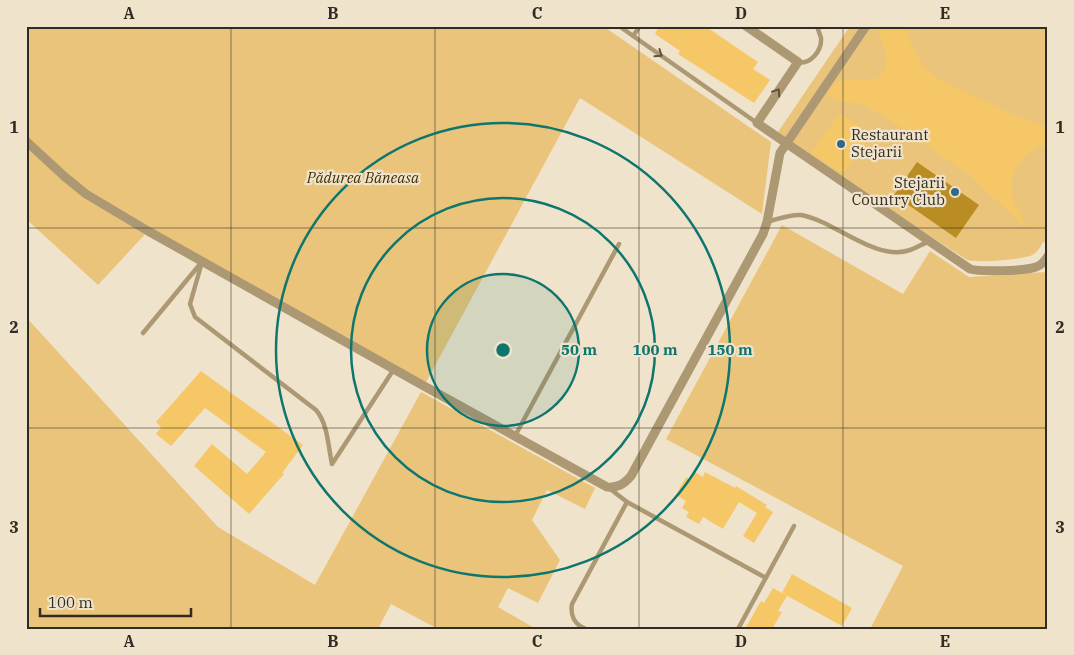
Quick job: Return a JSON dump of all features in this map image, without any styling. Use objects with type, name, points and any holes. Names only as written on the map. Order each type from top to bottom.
[{"type":"street","points":[[746,26],[798,62],[757,123],[964,266],[982,272],[1035,268],[1043,263],[1048,256]]},
{"type":"street","points":[[26,141],[64,177],[86,194],[202,262],[394,369],[607,487],[615,488],[631,476],[763,234],[767,222],[778,161],[786,142],[866,26]]},
{"type":"lane","points":[[619,26],[757,123]]},
{"type":"lane","points":[[633,36],[640,26]]},
{"type":"lane","points":[[798,62],[811,60],[819,47],[821,38],[817,26]]},
{"type":"lane","points":[[767,222],[786,216],[802,215],[888,252],[909,250],[928,242]]},
{"type":"lane","points":[[515,436],[619,244]]},
{"type":"lane","points":[[143,333],[202,262]]},
{"type":"lane","points":[[202,262],[190,304],[195,317],[322,416],[332,464],[394,369]]},
{"type":"lane","points":[[607,487],[627,502],[766,578]]},
{"type":"lane","points":[[586,629],[578,624],[572,616],[572,604],[627,502]]},
{"type":"lane","points":[[738,629],[794,526]]},
{"type":"green space","name":"Pădurea Băneasa","points":[[26,26],[603,26],[771,142],[762,214],[580,98],[424,386],[148,231],[98,285],[26,219]]},
{"type":"green space","name":"Stejarii Country Club","points":[[850,26],[1048,26],[1048,244],[1043,242],[1034,254],[1022,258],[990,261],[967,260],[776,135]]},
{"type":"green space","points":[[782,225],[903,294],[930,251],[969,277],[1046,272],[1048,269],[1048,629],[870,629],[903,566],[666,439]]},
{"type":"green space","points":[[26,317],[218,527],[315,585],[421,392],[595,488],[585,509],[547,490],[532,520],[560,560],[538,603],[508,588],[498,607],[536,629],[438,629],[391,604],[378,629],[26,629]]},
{"type":"shaded area","points":[[917,162],[979,205],[956,238],[894,195]]},
{"type":"building","points":[[659,26],[705,26],[758,62],[753,69],[770,80],[754,103],[678,54],[680,51],[655,34]]},
{"type":"building","points":[[877,26],[905,26],[912,46],[923,66],[938,79],[1014,115],[1048,128],[1048,146],[1041,146],[1028,153],[1018,165],[1012,178],[1014,203],[1027,226],[1025,227],[968,174],[884,116],[861,104],[843,102],[827,95],[836,81],[873,79],[879,77],[886,68],[887,56]]},
{"type":"building","name":"Restaurant Stejarii","points":[[840,113],[871,135],[843,174],[811,153]]},
{"type":"building","points":[[201,371],[303,445],[282,473],[284,474],[249,514],[194,466],[212,444],[247,474],[266,452],[205,408],[171,446],[156,434],[161,427],[156,422]]},
{"type":"building","points":[[695,472],[703,477],[705,472],[735,488],[736,486],[767,505],[765,507],[773,512],[754,543],[743,536],[757,513],[739,502],[723,529],[703,517],[699,524],[686,517],[689,512],[682,508],[686,501],[676,495],[686,477],[690,480]]},
{"type":"building","points":[[792,574],[852,608],[842,626],[782,593]]},
{"type":"building","points":[[773,588],[787,596],[778,611],[782,612],[772,629],[745,629],[761,601],[764,603]]},
{"type":"place","name":"Restaurant Stejarii","points":[[841,144]]},
{"type":"place","name":"Stejarii Country Club","points":[[955,192]]}]
